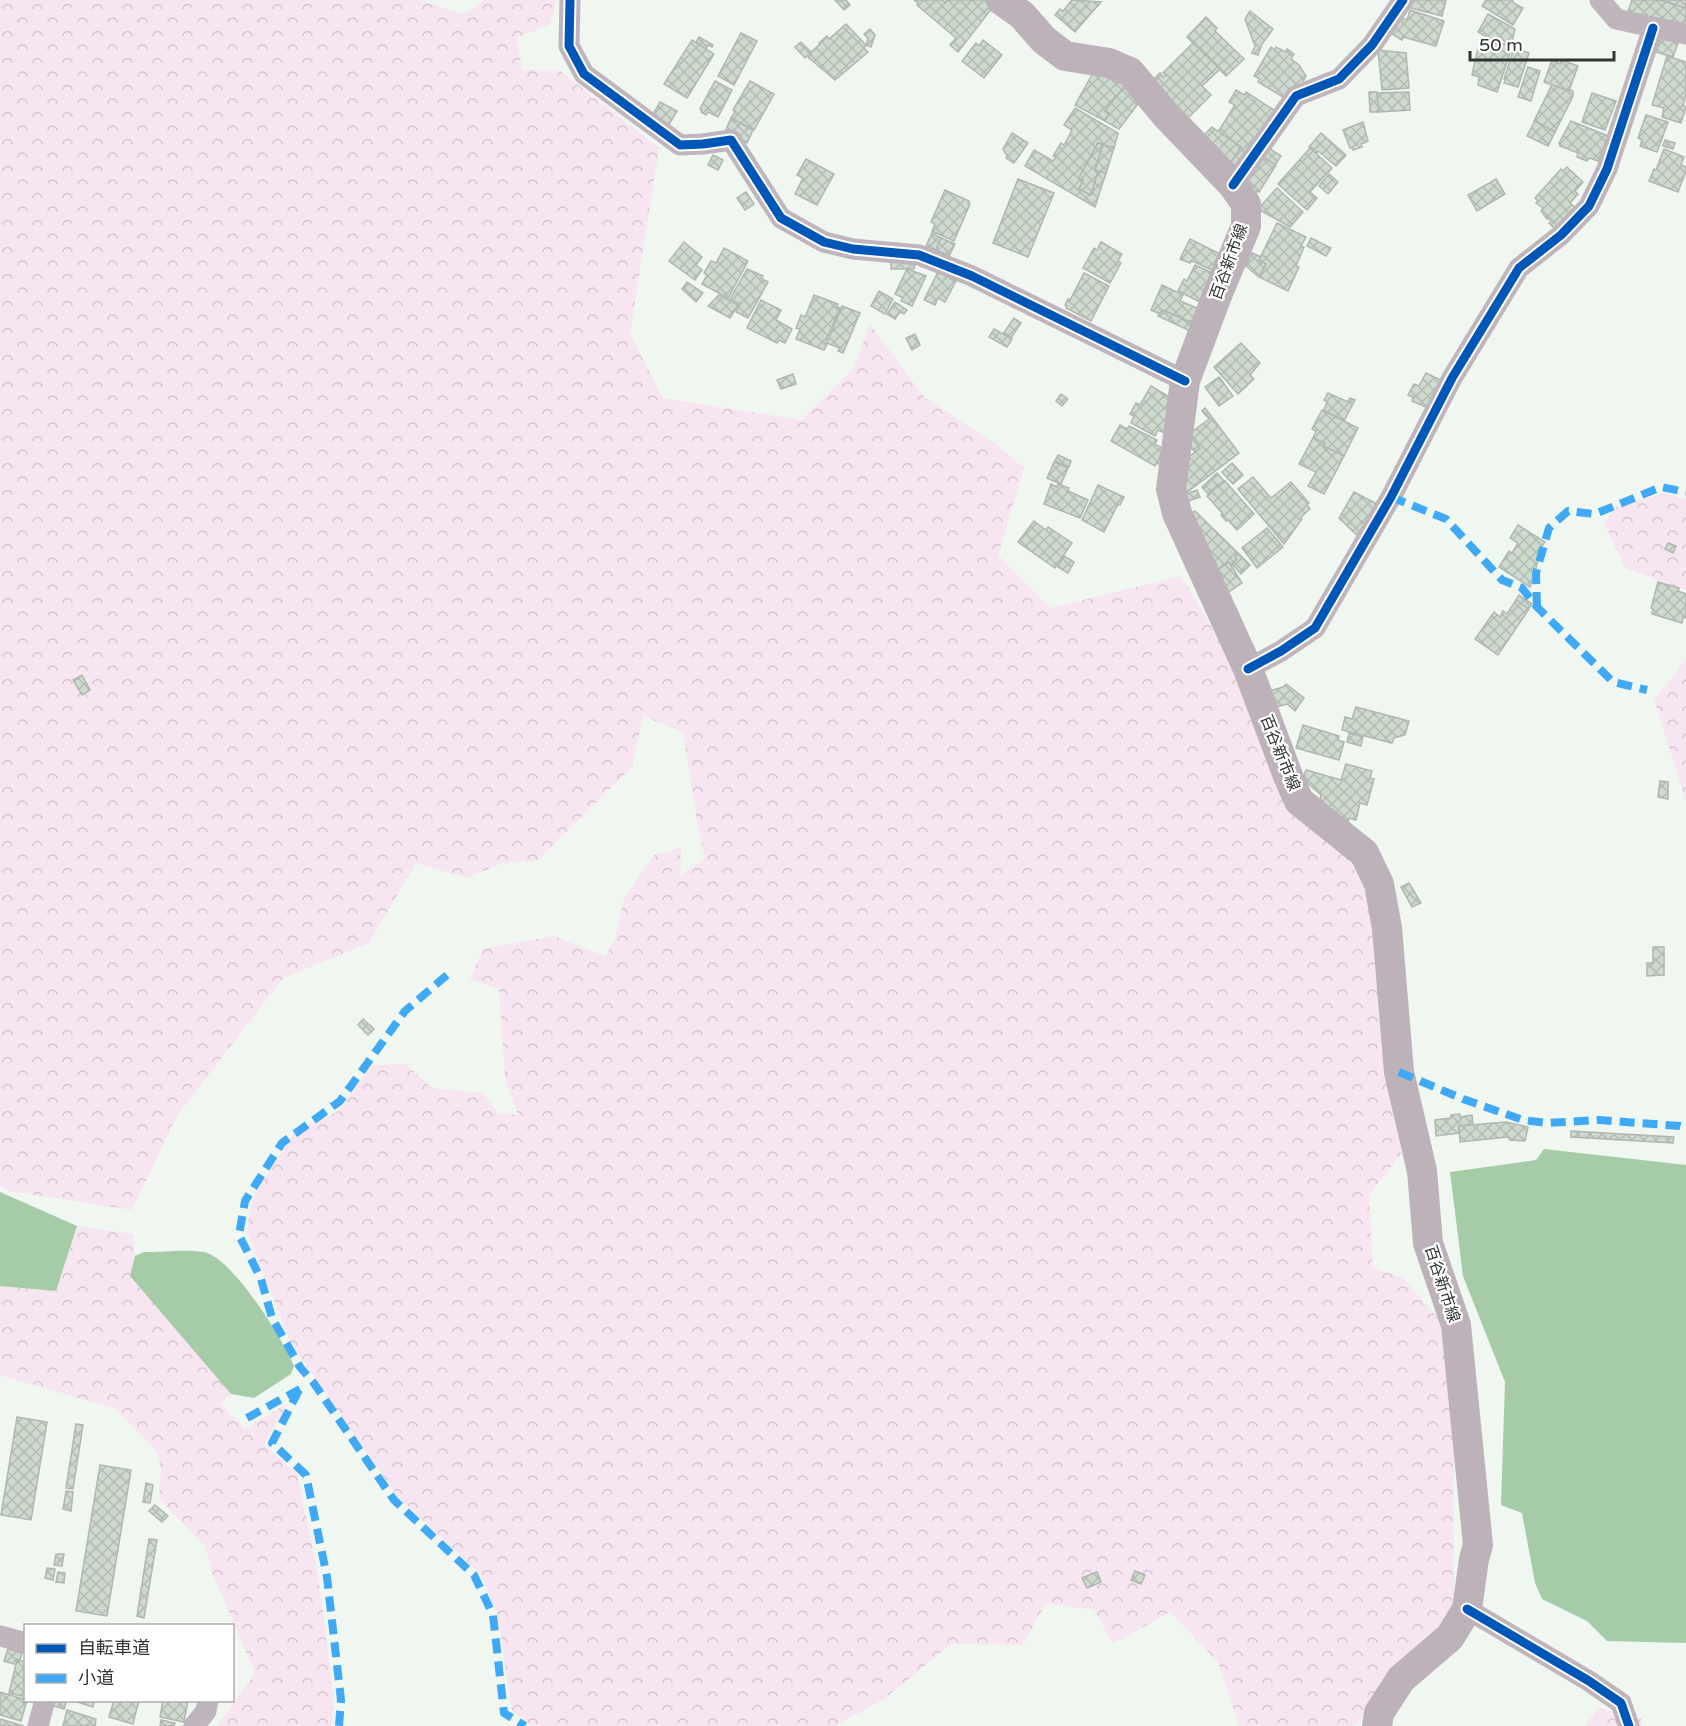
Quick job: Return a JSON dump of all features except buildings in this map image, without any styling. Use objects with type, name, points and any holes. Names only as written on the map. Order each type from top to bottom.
[{"type":"main road","name":"百谷新市線","points":[[1001,0],[1022,15],[1044,40],[1065,56],[1109,63],[1130,72],[1165,114],[1233,185],[1246,204],[1246,226],[1185,381],[1171,489],[1177,513],[1248,669],[1299,801],[1364,854],[1379,885],[1387,928],[1399,1072],[1422,1171],[1428,1243],[1456,1325],[1478,1545],[1467,1609],[1450,1637],[1401,1679],[1379,1713],[1377,1726]]},
{"type":"street","points":[[570,0],[569,46],[584,74],[680,145],[731,140],[781,218],[824,242],[853,249],[919,255],[940,263],[972,276],[1185,381]]},
{"type":"street","points":[[1233,185],[1296,96],[1339,79],[1372,45],[1403,0]]},
{"type":"street","points":[[1600,0],[1616,19],[1686,34]]},
{"type":"street","points":[[1248,669],[1281,651],[1315,628],[1391,497],[1452,378],[1519,268],[1561,234],[1588,206],[1607,169],[1653,28]]},
{"type":"street","points":[[1467,1609],[1589,1681],[1621,1703],[1629,1726]]},
{"type":"street","points":[[0,1636],[24,1642]]},
{"type":"street","points":[[38,1726],[45,1702]]},
{"type":"street","points":[[194,1726],[206,1711],[208,1702]]},
{"type":"green space","points":[[0,0],[419,0],[463,14],[485,0],[556,0],[550,25],[517,37],[522,70],[559,70],[659,148],[630,334],[663,398],[801,420],[854,368],[870,324],[925,398],[993,442],[1024,468],[998,555],[1050,608],[1181,576],[1245,684],[1291,814],[1348,857],[1371,903],[1401,1154],[1369,1195],[1373,1268],[1403,1278],[1450,1332],[1454,1368],[1454,1593],[1444,1632],[1391,1680],[1358,1723],[1353,1726],[1239,1726],[1218,1662],[1170,1612],[1113,1644],[1094,1610],[1046,1603],[1023,1645],[951,1644],[884,1699],[835,1726],[533,1726],[512,1711],[498,1616],[482,1576],[398,1497],[291,1344],[247,1232],[251,1201],[295,1131],[337,1112],[372,1065],[405,1064],[432,1088],[483,1093],[498,1113],[518,1115],[505,1078],[499,989],[470,979],[483,949],[553,936],[605,956],[615,939],[624,899],[654,855],[681,848],[680,876],[705,858],[683,732],[643,716],[632,767],[537,861],[503,863],[467,878],[416,863],[369,943],[283,978],[177,1116],[132,1210],[9,1191],[0,1187]]},
{"type":"green space","points":[[1665,493],[1686,499],[1686,590],[1625,568],[1604,523],[1615,507]]},
{"type":"green space","points":[[1686,658],[1686,802],[1654,699]]},
{"type":"green space","points":[[77,1226],[133,1234],[135,1256],[130,1276],[231,1394],[220,1403],[245,1429],[288,1403],[264,1444],[297,1473],[317,1568],[334,1698],[332,1726],[217,1726],[255,1673],[212,1572],[205,1546],[159,1499],[161,1467],[156,1451],[115,1409],[0,1375],[0,1286],[56,1291]]},
{"type":"green space","points":[[1598,1708],[1641,1719],[1642,1726],[1585,1726]]},
{"type":"shaded area","points":[[1544,1149],[1686,1165],[1686,1643],[1607,1641],[1587,1621],[1542,1599],[1535,1583],[1522,1513],[1501,1505],[1505,1382],[1463,1276],[1450,1172],[1536,1160]]},
{"type":"shaded area","points":[[0,1192],[77,1226],[56,1291],[0,1286]]},
{"type":"shaded area","points":[[197,1251],[216,1258],[242,1284],[268,1320],[294,1366],[291,1374],[254,1398],[231,1394],[130,1276],[135,1256],[144,1252]]},
{"type":"marked path","points":[[1537,607],[1536,573],[1549,528],[1568,511],[1595,514],[1661,487],[1686,492]]},
{"type":"marked path","points":[[1391,497],[1446,519],[1502,580],[1522,588],[1537,607],[1613,682],[1647,690]]},
{"type":"marked path","points":[[447,975],[405,1011],[340,1101],[282,1143],[245,1201],[239,1235],[261,1279],[272,1318],[300,1367],[313,1382],[394,1500],[474,1575],[493,1615],[504,1713],[525,1726]]},
{"type":"marked path","points":[[1399,1072],[1463,1099],[1523,1120],[1546,1123],[1599,1120],[1686,1128]]},
{"type":"marked path","points":[[247,1418],[300,1389]]},
{"type":"marked path","points":[[299,1390],[272,1443],[306,1475],[327,1577],[341,1700],[339,1726]]},
{"type":"cycle path","points":[[570,0],[569,46],[584,74],[680,145],[731,140],[781,218],[824,242],[853,249],[919,255],[972,276],[1185,381]]},
{"type":"cycle path","points":[[1233,185],[1296,96],[1339,79],[1372,45],[1403,0]]},
{"type":"cycle path","points":[[1248,669],[1281,651],[1315,628],[1391,497],[1452,378],[1519,268],[1561,235],[1589,206],[1607,169],[1653,28]]},
{"type":"cycle path","points":[[1467,1609],[1589,1681],[1621,1703],[1629,1726]]}]
